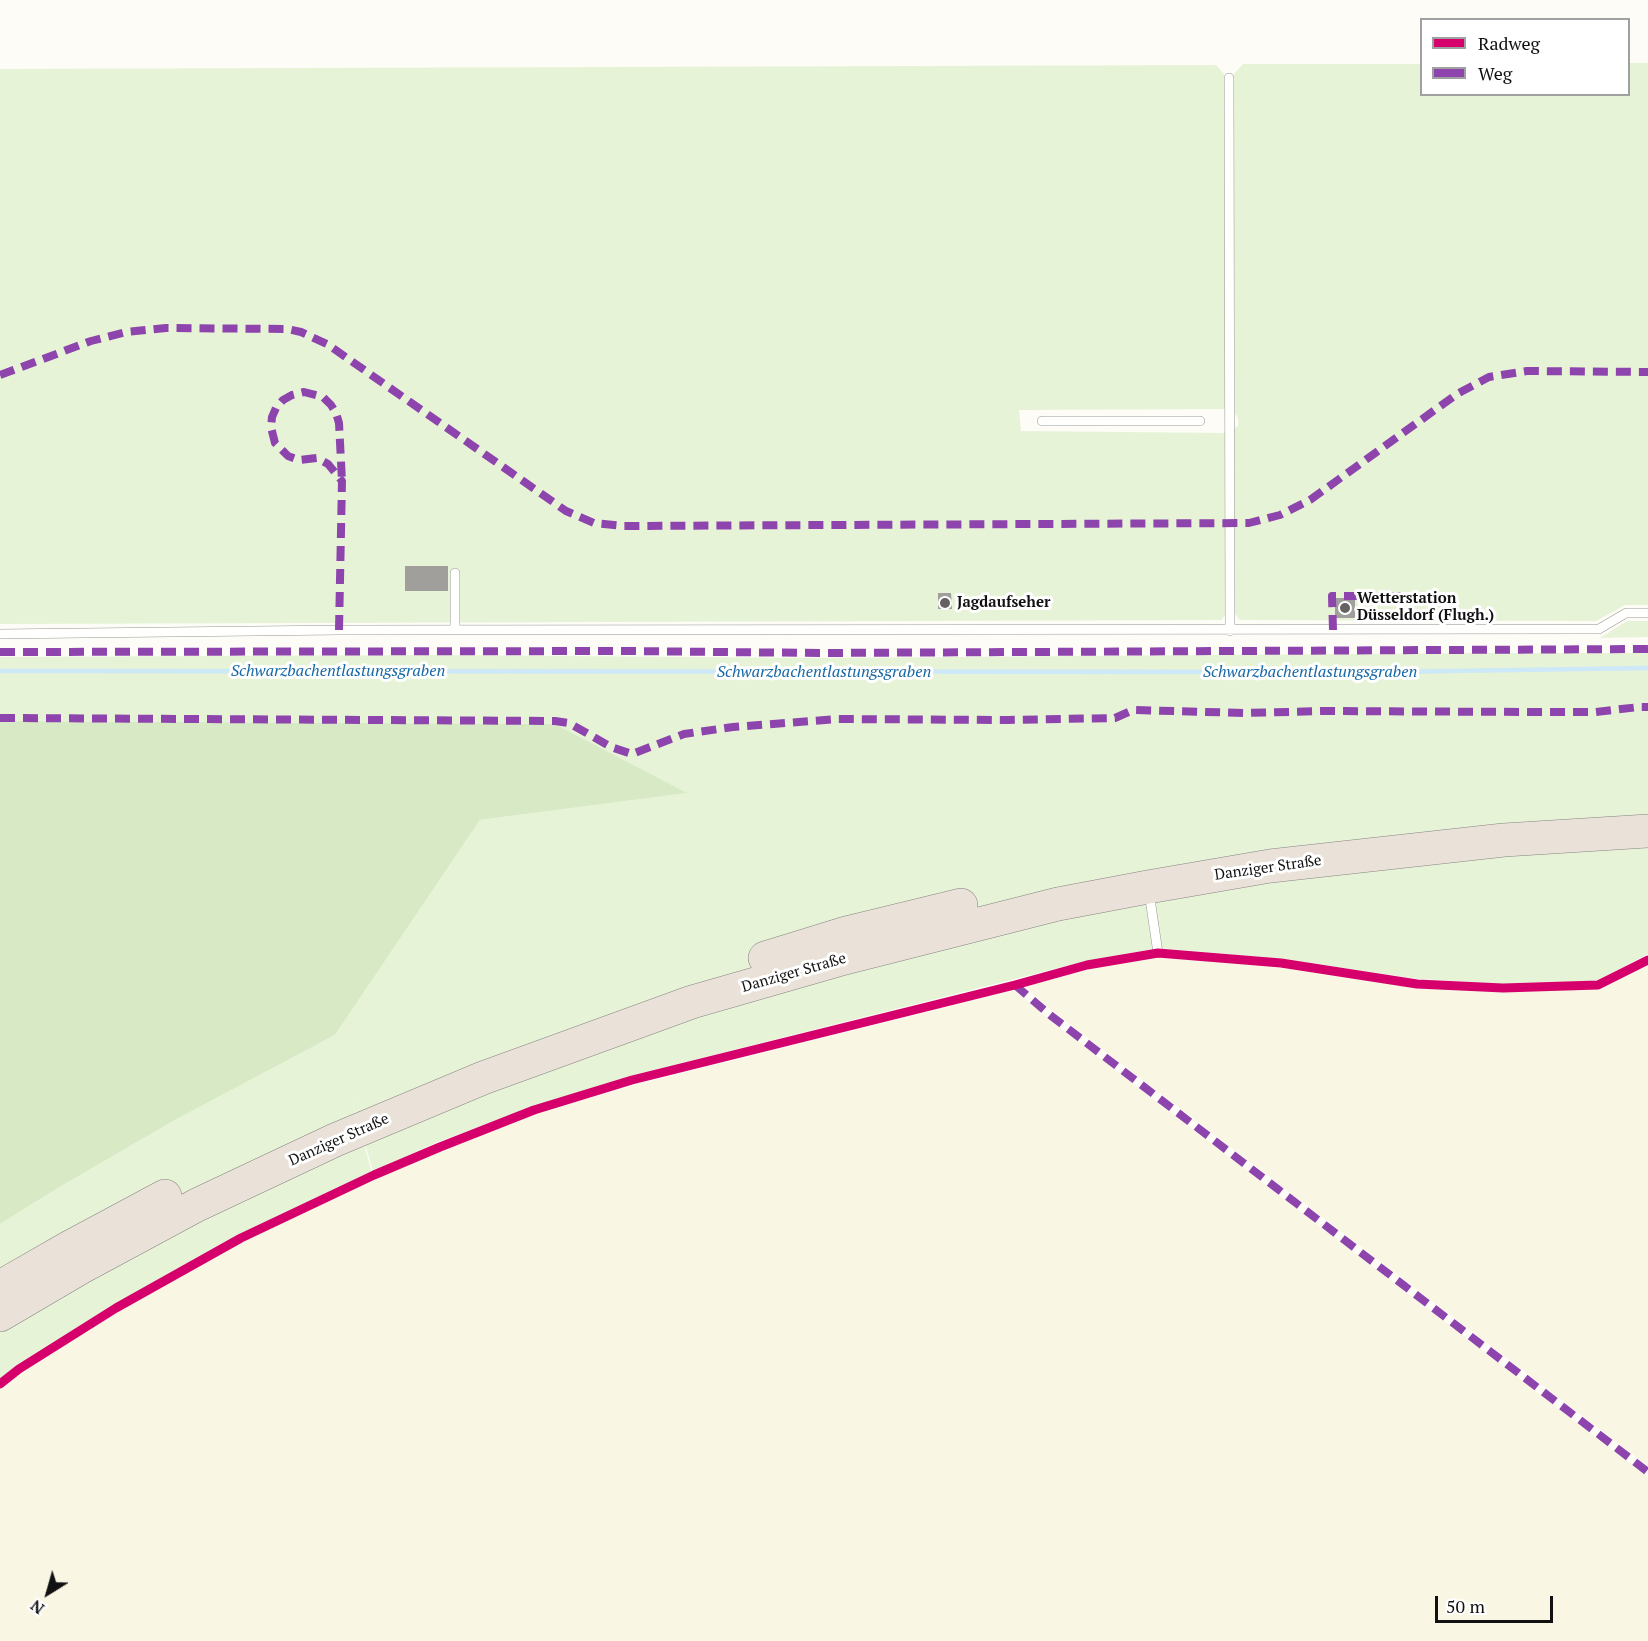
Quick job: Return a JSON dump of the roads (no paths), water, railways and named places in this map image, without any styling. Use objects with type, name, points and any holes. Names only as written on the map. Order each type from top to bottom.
[{"type":"highway","name":"Danziger Straße","points":[[0,1287],[186,1185],[324,1121],[474,1059],[672,987],[846,933],[1054,883],[1269,846],[1506,819],[1648,809]]},
{"type":"highway","name":"Danziger Straße","points":[[0,1315],[80,1268],[197,1205],[336,1140],[483,1078],[692,1002],[845,958],[1058,904],[1148,887],[1269,866],[1469,844],[1648,831]]},
{"type":"lane","points":[[1229,78],[1230,631]]},
{"type":"lane","points":[[1042,421],[1200,421]]},
{"type":"lane","points":[[454,573],[455,630]]},
{"type":"lane","points":[[0,634],[455,630],[1599,629],[1626,613],[1648,613]]},
{"type":"lane","points":[[1148,887],[1158,953]]},
{"type":"waterway","name":"Schwarzbachentlastungsgraben","points":[[0,671],[1386,672],[1648,668]]},
{"type":"place","name":"Jagdaufseher","points":[[945,603]]},
{"type":"place","name":"Wetterstation Düsseldorf (Flugh.)","points":[[1345,608]]}]
